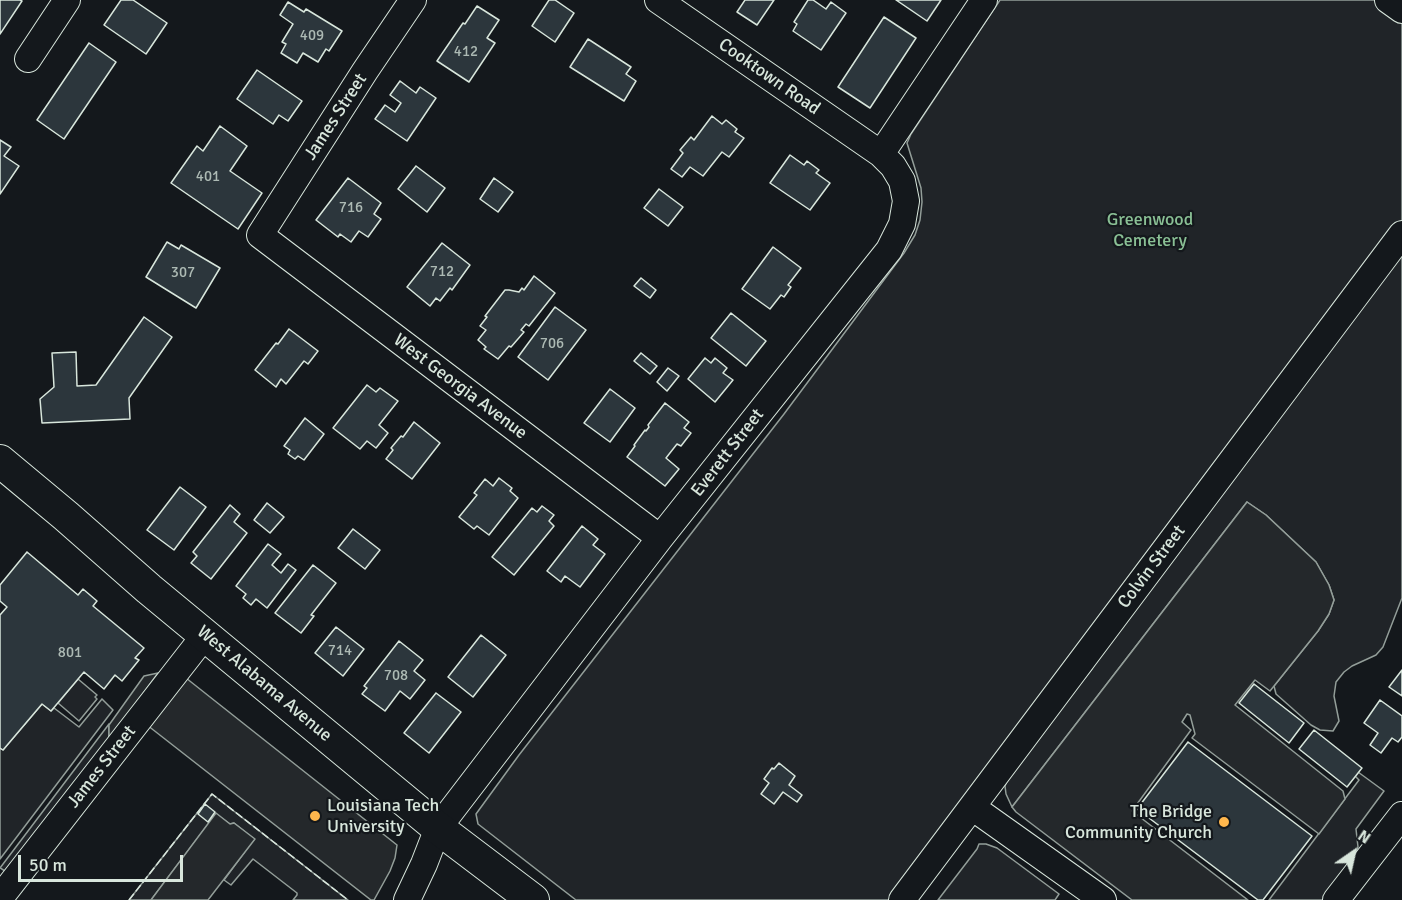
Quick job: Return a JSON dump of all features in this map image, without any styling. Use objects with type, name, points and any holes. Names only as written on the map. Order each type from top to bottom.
[{"type":"main road","name":"West Alabama Avenue","points":[[0,461],[149,589],[438,828],[533,900]]},
{"type":"street","points":[[28,59],[67,0]]},
{"type":"street","name":"James Street","points":[[260,235],[413,0]]},
{"type":"street","points":[[881,154],[984,0]]},
{"type":"street","points":[[1388,0],[1402,10]]},
{"type":"street","name":"Cooktown Road","points":[[666,2],[881,154]]},
{"type":"street","name":"Everett Street","points":[[407,900],[438,828],[660,538],[889,250],[902,224],[906,201],[902,180],[881,154]]},
{"type":"street","name":"Colvin Street","points":[[902,900],[1402,234]]},
{"type":"street","name":"West Georgia Avenue","points":[[260,235],[660,538]]},
{"type":"street","name":"James Street","points":[[0,898],[205,635]]},
{"type":"street","points":[[972,807],[1103,900]]},
{"type":"street","points":[[1336,900],[1402,815]]},
{"type":"green space","name":"Greenwood Cemetery","points":[[1000,0],[1402,0],[1402,598],[1383,647],[1376,655],[1352,666],[1336,682],[1334,696],[1339,721],[1333,731],[1320,730],[1311,725],[1276,694],[1274,686],[1318,631],[1329,614],[1334,600],[1329,585],[1316,562],[1266,515],[1247,502],[1012,807],[1005,786],[1010,773],[1092,669],[1099,655],[890,900],[576,900],[478,824],[476,814],[519,755],[784,414],[904,253],[915,235],[922,202],[921,188],[907,143]]},
{"type":"green space","points":[[78,679],[97,695],[95,697],[97,699],[79,721],[58,703]]},
{"type":"green space","points":[[102,699],[113,710],[0,859],[0,748],[3,750],[42,704],[51,711],[54,708],[79,727]]},
{"type":"green space","points":[[109,724],[109,740],[5,871],[0,868]]},
{"type":"green space","points":[[1358,772],[1384,791],[1356,829],[1358,847],[1352,864],[1323,900],[1269,900],[1359,780],[1355,776]]},
{"type":"green space","points":[[212,794],[348,900],[293,900],[297,893],[253,859],[231,885],[224,880],[254,839],[234,823],[230,824],[216,814],[151,900],[129,900]]},
{"type":"green space","points":[[979,844],[997,848],[1059,894],[1055,900],[938,900]]},
{"type":"shaded area","points":[[1247,502],[1266,515],[1316,562],[1329,585],[1334,600],[1329,614],[1318,631],[1270,691],[1255,680],[1235,705],[1343,791],[1345,799],[1319,834],[1192,738],[1195,734],[1190,715],[1187,714],[1182,722],[1191,730],[1132,811],[1248,900],[1132,900],[1012,807]]},
{"type":"shaded area","points":[[158,673],[109,740],[109,725],[144,676]]},
{"type":"shaded area","name":"Louisiana Tech University","points":[[186,678],[397,845],[390,871],[374,900],[371,900],[147,725]]},
{"type":"shaded area","points":[[216,813],[255,839],[208,900],[151,900]]},
{"type":"building","points":[[0,0],[22,1],[0,34]]},
{"type":"building","points":[[121,0],[133,0],[167,23],[146,54],[104,25]]},
{"type":"building","points":[[549,0],[555,0],[574,13],[555,42],[532,26]]},
{"type":"building","points":[[745,0],[774,0],[757,25],[737,12]]},
{"type":"building","points":[[808,0],[813,0],[826,9],[831,2],[846,13],[821,50],[793,31],[797,24],[794,22]]},
{"type":"building","points":[[896,0],[941,0],[927,21]]},
{"type":"building","points":[[288,2],[304,12],[306,9],[342,31],[329,51],[326,49],[318,62],[303,53],[297,63],[281,53],[286,44],[282,42],[293,24],[280,15]]},
{"type":"building","points":[[477,6],[499,20],[487,38],[495,43],[469,82],[437,61]]},
{"type":"building","points":[[884,17],[916,38],[870,108],[838,87]]},
{"type":"building","points":[[588,39],[631,67],[626,74],[636,81],[624,101],[570,67]]},
{"type":"building","points":[[89,43],[116,62],[64,139],[37,120]]},
{"type":"building","points":[[257,70],[302,101],[288,121],[279,115],[273,124],[237,99]]},
{"type":"building","points":[[400,81],[416,93],[420,87],[436,98],[407,141],[375,119],[385,105],[395,112],[401,103],[390,95]]},
{"type":"building","points":[[712,116],[722,124],[726,120],[737,129],[735,132],[744,138],[729,157],[722,152],[703,176],[690,167],[682,177],[671,169],[683,153],[680,150],[691,137],[694,140]]},
{"type":"building","points":[[220,126],[247,146],[230,171],[262,193],[238,229],[171,183],[197,146],[203,151]]},
{"type":"building","points":[[0,140],[11,147],[4,156],[19,166],[0,194]]},
{"type":"building","points":[[790,155],[804,165],[807,161],[819,170],[816,173],[830,183],[810,210],[770,183]]},
{"type":"building","points":[[416,166],[445,188],[427,212],[398,189]]},
{"type":"building","points":[[348,178],[381,203],[374,214],[381,219],[368,237],[359,231],[351,242],[340,234],[338,237],[316,220]]},
{"type":"building","points":[[494,178],[513,192],[498,212],[480,199]]},
{"type":"building","points":[[659,189],[683,207],[668,226],[644,208]]},
{"type":"building","points":[[167,242],[179,249],[181,245],[220,268],[196,308],[146,277]]},
{"type":"building","points":[[442,243],[470,265],[452,290],[450,288],[440,301],[436,298],[430,306],[407,287]]},
{"type":"building","points":[[773,247],[801,268],[788,285],[791,287],[784,297],[781,295],[770,309],[742,289]]},
{"type":"building","points":[[534,276],[555,293],[529,326],[526,324],[521,330],[524,332],[498,359],[484,349],[486,347],[478,340],[486,330],[480,326],[505,290],[519,292],[522,288],[524,290]]},
{"type":"building","points":[[641,278],[656,290],[650,298],[634,286]]},
{"type":"building","points":[[555,307],[586,330],[548,380],[518,357]]},
{"type":"building","points":[[731,313],[766,341],[746,366],[711,338]]},
{"type":"building","points":[[144,317],[172,337],[129,398],[130,419],[42,423],[40,399],[54,387],[52,353],[76,352],[77,386],[96,385]]},
{"type":"building","points":[[289,329],[318,351],[308,364],[304,361],[286,384],[281,379],[276,387],[255,370]]},
{"type":"building","points":[[641,353],[657,366],[650,374],[634,361]]},
{"type":"building","points":[[705,358],[711,363],[715,358],[727,368],[723,373],[733,380],[715,402],[688,379]]},
{"type":"building","points":[[668,368],[679,376],[667,391],[657,382]]},
{"type":"building","points":[[367,385],[376,392],[380,388],[398,401],[379,425],[388,433],[376,448],[367,441],[360,449],[333,428]]},
{"type":"building","points":[[610,389],[635,408],[610,442],[584,423]]},
{"type":"building","points":[[665,403],[689,422],[684,428],[691,433],[681,446],[677,444],[666,458],[679,469],[665,486],[627,457]]},
{"type":"building","points":[[305,418],[324,434],[304,460],[298,456],[295,459],[288,454],[290,450],[284,446]]},
{"type":"building","points":[[414,422],[440,443],[412,479],[386,459],[393,450],[391,448]]},
{"type":"building","points":[[499,478],[512,488],[510,491],[518,498],[489,535],[477,526],[474,529],[459,517],[477,495],[474,493],[485,479],[493,486]]},
{"type":"building","points":[[180,487],[206,507],[174,550],[147,530]]},
{"type":"building","points":[[267,503],[284,517],[270,533],[254,520]]},
{"type":"building","points":[[230,505],[240,514],[234,522],[247,533],[211,579],[191,563],[197,556],[193,552]]},
{"type":"building","points":[[542,506],[554,515],[549,521],[554,526],[514,575],[492,557],[532,508],[537,512]]},
{"type":"building","points":[[582,526],[598,539],[593,545],[605,554],[580,587],[565,576],[561,582],[547,571]]},
{"type":"building","points":[[353,529],[380,550],[365,569],[338,548]]},
{"type":"building","points":[[268,544],[281,554],[272,565],[281,573],[288,564],[296,570],[267,608],[256,599],[251,605],[243,598],[246,594],[236,586]]},
{"type":"building","points":[[27,552],[78,595],[83,589],[97,601],[93,606],[144,648],[135,658],[139,660],[122,681],[115,675],[104,689],[84,672],[51,711],[42,704],[3,750],[0,748],[0,615],[7,607],[0,601],[0,585]]},
{"type":"building","points":[[313,565],[336,583],[311,615],[314,616],[301,633],[275,613]]},
{"type":"building","points":[[336,627],[364,649],[343,676],[315,653]]},
{"type":"building","points":[[481,635],[506,655],[473,697],[448,677]]},
{"type":"building","points":[[399,641],[423,660],[414,671],[425,680],[410,699],[400,691],[385,711],[362,694],[367,688],[364,686]]},
{"type":"building","points":[[1402,670],[1402,696],[1389,687]]},
{"type":"building","points":[[1254,684],[1304,723],[1289,743],[1239,703]]},
{"type":"building","points":[[436,693],[461,712],[429,753],[404,733]]},
{"type":"building","points":[[1380,700],[1402,716],[1402,737],[1398,742],[1392,738],[1381,753],[1370,745],[1378,733],[1364,723]]},
{"type":"building","points":[[1314,730],[1362,768],[1347,787],[1299,749]]},
{"type":"building","name":"The Bridge Community Church","points":[[1188,742],[1312,836],[1263,900],[1258,900],[1137,809]]},
{"type":"building","points":[[779,763],[795,776],[789,785],[802,795],[797,802],[783,792],[774,804],[761,794],[769,783],[764,779]]},
{"type":"building","points":[[205,804],[215,812],[208,822],[198,814]]},
{"type":"fence","points":[[129,900],[212,794],[348,900]]},
{"type":"place","name":"Louisiana Tech University","points":[[315,816]]},
{"type":"place","name":"The Bridge Community Church","points":[[1224,822]]}]
